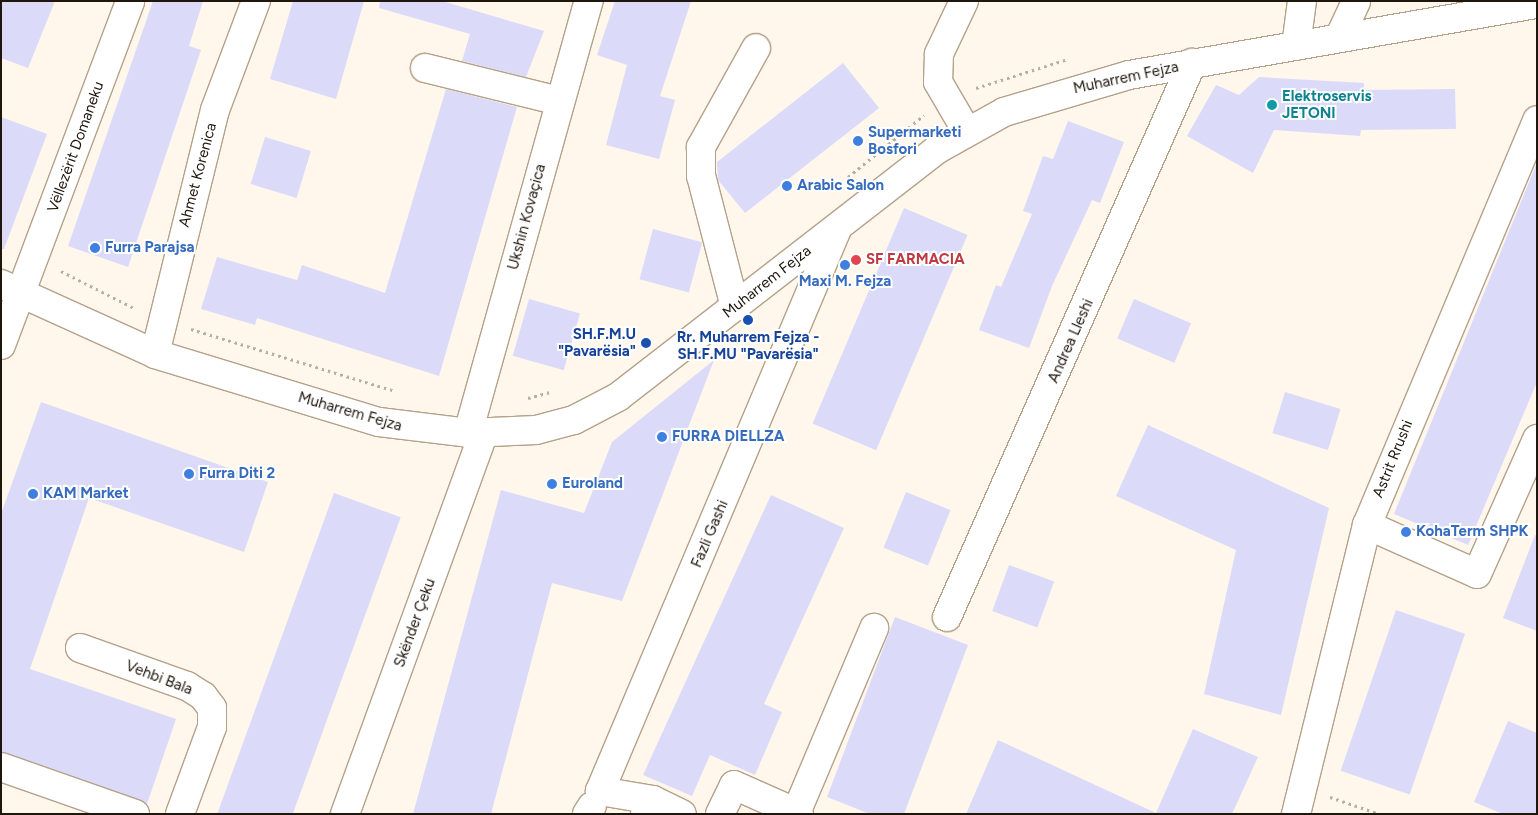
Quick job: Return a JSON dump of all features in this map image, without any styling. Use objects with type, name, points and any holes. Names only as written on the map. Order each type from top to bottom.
[{"type":"street","name":"Vëllezërit Domaneku","points":[[1,345],[12,288],[36,258],[130,1]]},
{"type":"street","name":"Ahmet Korenica","points":[[155,354],[160,320],[215,110],[256,1]]},
{"type":"street","name":"Ukshin Kovaçica","points":[[476,433],[477,402],[559,101],[589,1]]},
{"type":"street","points":[[964,1],[939,54],[938,82],[966,130]]},
{"type":"street","points":[[1296,46],[1302,1]]},
{"type":"street","points":[[1340,36],[1356,1]]},
{"type":"street","name":"Muharrem Fejza","points":[[12,288],[155,354],[379,422],[476,433],[536,430],[574,420],[618,397],[966,130],[1071,89],[1192,63],[1296,46],[1340,36],[1537,4]]},
{"type":"street","points":[[735,307],[701,176],[701,147],[756,48]]},
{"type":"street","name":"Andrea Lleshi","points":[[947,617],[1192,63]]},
{"type":"street","points":[[425,68],[559,101]]},
{"type":"street","name":"Astrit Rrushi","points":[[1300,801],[1367,525],[1537,120]]},
{"type":"street","name":"Fazli Gashi","points":[[682,814],[649,807],[600,791],[838,227]]},
{"type":"street","name":"Skënder Çeku","points":[[345,814],[476,433]]},
{"type":"street","points":[[1367,525],[1477,574],[1537,439]]},
{"type":"street","points":[[720,814],[734,785],[797,813],[874,628]]},
{"type":"street","name":"Vehbi Bala","points":[[80,648],[187,686],[203,696],[212,708],[212,727],[180,814]]},
{"type":"street","points":[[1,767],[136,814]]},
{"type":"path","points":[[839,185],[948,99],[1072,58]]},
{"type":"path","points":[[36,258],[160,320],[401,392]]},
{"type":"path","points":[[477,402],[556,391]]},
{"type":"path","points":[[1300,801],[1380,814]]},
{"type":"building","points":[[1,1],[55,1],[28,68],[1,58]]},
{"type":"building","points":[[153,1],[203,1],[189,46],[201,50],[128,267],[68,246]]},
{"type":"building","points":[[293,1],[364,1],[336,99],[270,79]]},
{"type":"building","points":[[380,1],[442,1],[544,31],[526,77],[462,61],[470,34],[379,8]]},
{"type":"building","points":[[615,1],[691,1],[660,96],[675,100],[659,159],[606,145],[627,65],[597,55]]},
{"type":"building","points":[[843,63],[879,108],[745,213],[718,180],[717,162]]},
{"type":"building","points":[[1259,77],[1364,83],[1364,90],[1455,89],[1456,129],[1361,130],[1360,136],[1274,130],[1253,173],[1187,136],[1216,85],[1239,95]]},
{"type":"building","points":[[446,89],[517,107],[439,376],[257,318],[255,325],[201,309],[217,257],[297,280],[302,265],[385,293]]},
{"type":"building","points":[[1,117],[47,134],[4,249],[1,249]]},
{"type":"building","points":[[1068,121],[1124,142],[1100,203],[1092,200],[1052,286],[1029,348],[979,330],[996,285],[1001,287],[1032,214],[1023,211],[1043,156],[1053,159]]},
{"type":"building","points":[[265,137],[311,151],[297,198],[251,184]]},
{"type":"building","points":[[1536,165],[1537,382],[1468,545],[1394,514]]},
{"type":"building","points":[[904,208],[968,235],[876,450],[813,423]]},
{"type":"building","points":[[653,229],[702,242],[689,292],[640,279]]},
{"type":"building","points":[[529,299],[580,314],[564,370],[513,356]]},
{"type":"building","points":[[1134,299],[1191,323],[1174,363],[1117,339]]},
{"type":"building","points":[[714,360],[622,601],[552,583],[491,814],[413,814],[501,490],[584,513],[612,442]]},
{"type":"building","points":[[1285,392],[1340,409],[1328,450],[1272,433]]},
{"type":"building","points":[[41,402],[268,482],[244,552],[89,498],[30,669],[176,719],[147,804],[1,752],[1,514]]},
{"type":"building","points":[[1148,425],[1329,508],[1281,715],[1204,694],[1236,550],[1116,496]]},
{"type":"building","points":[[906,492],[951,510],[928,566],[884,548]]},
{"type":"building","points":[[334,493],[401,517],[293,814],[217,814]]},
{"type":"building","points":[[771,495],[844,528],[764,704],[782,712],[755,775],[710,755],[692,796],[643,775]]},
{"type":"building","points":[[1535,535],[1537,536],[1537,631],[1503,618]]},
{"type":"building","points":[[1009,565],[1054,581],[1037,627],[992,611]]},
{"type":"building","points":[[1396,610],[1465,634],[1410,795],[1341,771]]},
{"type":"building","points":[[895,617],[968,645],[904,814],[870,814],[827,797]]},
{"type":"building","points":[[1508,721],[1537,733],[1537,814],[1503,814],[1474,802]]},
{"type":"building","points":[[1193,729],[1258,757],[1232,814],[966,814],[998,740],[1156,813]]},
{"type":"place","name":"Elektroservis JETONI","points":[[1272,105]]},
{"type":"place","name":"Supermarketi Bosfori","points":[[858,141]]},
{"type":"place","name":"Arabic Salon","points":[[787,186]]},
{"type":"place","name":"Furra Parajsa","points":[[95,248]]},
{"type":"place","name":"SF FARMACIA","points":[[856,260]]},
{"type":"place","name":"Maxi M. Fejza","points":[[845,265]]},
{"type":"place","name":"Rr. Muharrem Fejza - SH.F.MU \"Pavarësia\"","points":[[748,320]]},
{"type":"place","name":"SH.F.M.U \"Pavarësia\"","points":[[646,343]]},
{"type":"place","name":"FURRA DIELLZA","points":[[662,437]]},
{"type":"place","name":"Furra Diti 2","points":[[189,474]]},
{"type":"place","name":"Euroland","points":[[552,484]]},
{"type":"place","name":"KAM Market","points":[[33,494]]},
{"type":"place","name":"KohaTerm SHPK","points":[[1406,532]]}]
